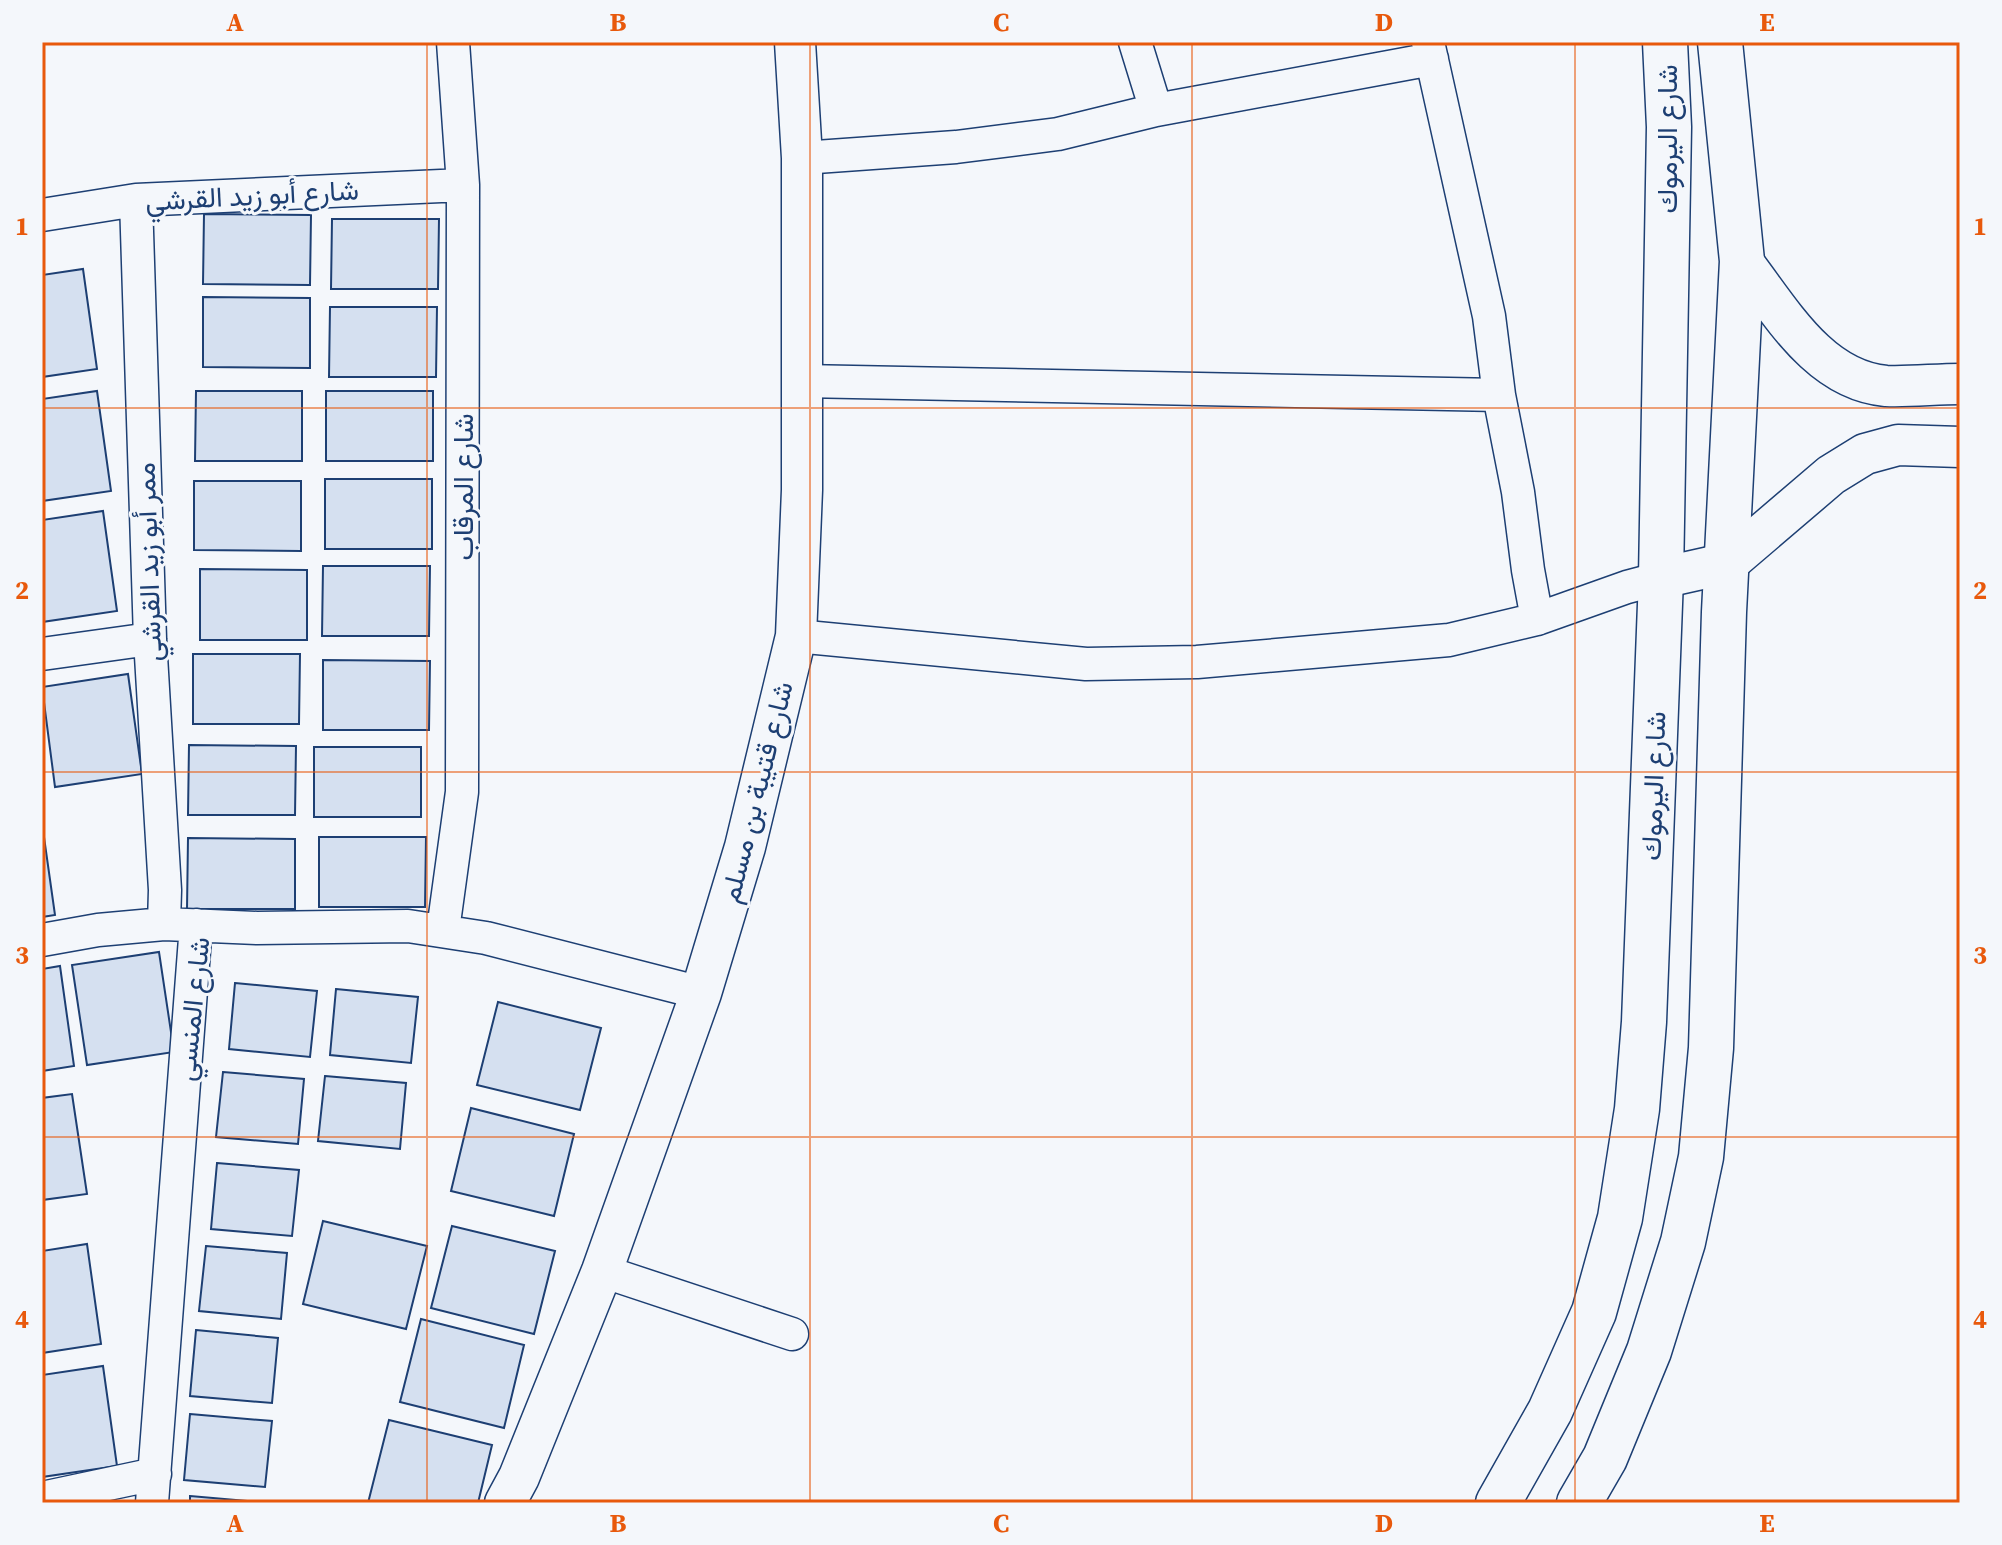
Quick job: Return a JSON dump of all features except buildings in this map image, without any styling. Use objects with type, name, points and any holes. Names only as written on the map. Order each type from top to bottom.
[{"type":"highway","name":"شارع اليرموك","points":[[1498,1503],[1550,1411],[1594,1312],[1620,1218],[1637,1109],[1644,1022],[1661,578],[1669,127],[1665,42]]},
{"type":"highway","name":"شارع اليرموك","points":[[1579,1503],[1605,1458],[1649,1351],[1683,1242],[1701,1157],[1711,1048],[1742,261],[1720,42]]},
{"type":"street","name":"شارع المرقاب","points":[[443,930],[462,792],[463,185],[453,42]]},
{"type":"street","name":"شارع قتيبة بن مسلم","points":[[505,1503],[519,1477],[602,1271],[701,993],[745,847],[796,636],[802,490],[802,158],[795,42]]},
{"type":"street","points":[[1135,42],[1156,110]]},
{"type":"street","points":[[802,158],[956,147],[1058,134],[1430,50],[1489,316],[1499,395],[1518,492],[1537,619]]},
{"type":"street","name":"شارع أبو زيد القرشي","points":[[42,215],[136,200],[463,185]]},
{"type":"street","name":"ممر أبو زيد القرشي","points":[[136,200],[150,639],[165,890],[180,924]]},
{"type":"street","points":[[1742,261],[1811,349],[1836,368],[1858,380],[1886,386],[1960,384]]},
{"type":"street","points":[[802,381],[1499,395]]},
{"type":"street","points":[[796,636],[1086,664],[1197,662],[1449,640],[1537,619],[1627,587],[1728,563],[1831,475],[1865,454],[1898,445],[1960,447]]},
{"type":"street","points":[[42,654],[150,639]]},
{"type":"street","points":[[42,940],[98,930],[180,924]]},
{"type":"street","name":"شارع المنسي","points":[[154,1488],[180,924],[257,928],[408,926],[443,930],[499,941],[701,993]]},
{"type":"street","points":[[602,1271],[792,1334]]},
{"type":"street","points":[[42,1498],[154,1488]]}]
